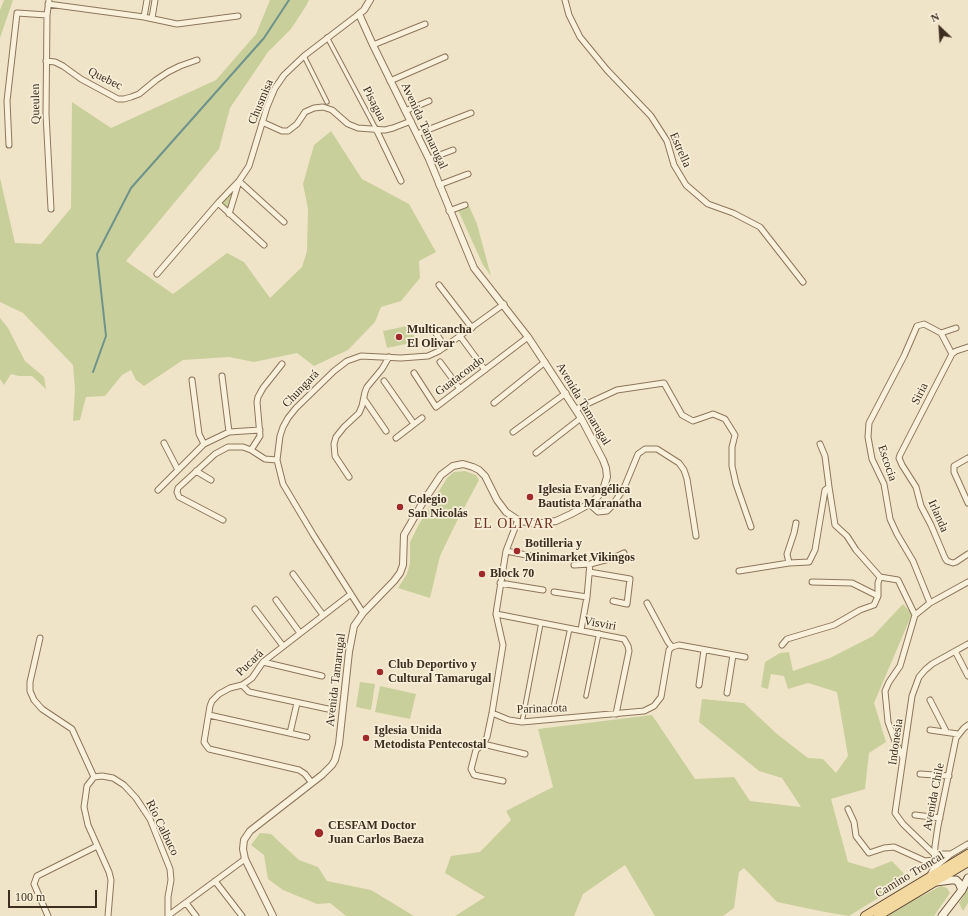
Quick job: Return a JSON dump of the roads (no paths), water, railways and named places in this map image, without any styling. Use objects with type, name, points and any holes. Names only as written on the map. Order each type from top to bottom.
[{"type":"main road","name":"Camino Troncal","points":[[878,916],[968,854]]},
{"type":"main road","name":"Camino Troncal","points":[[865,916],[968,862]]},
{"type":"main road","points":[[942,916],[962,890],[968,878]]},
{"type":"main road","points":[[932,880],[956,880],[962,890]]},
{"type":"street","points":[[144,17],[146,0]]},
{"type":"street","points":[[152,18],[155,0]]},
{"type":"street","points":[[359,14],[364,10],[370,0]]},
{"type":"street","name":"Estrella","points":[[565,0],[569,15],[580,37],[607,70],[651,116],[667,141],[674,165],[686,185],[708,204],[733,213],[760,227],[803,282]]},
{"type":"street","points":[[48,2],[152,18],[177,24],[238,16]]},
{"type":"street","name":"Queulen","points":[[48,2],[46,114],[51,209]]},
{"type":"street","points":[[9,146],[7,101],[17,13],[47,15]]},
{"type":"street","name":"Chusmisa","points":[[157,274],[218,203],[239,181],[249,166],[262,122],[276,88],[284,75],[304,56],[359,14]]},
{"type":"street","name":"Avenida Tamarugal","points":[[273,916],[245,859],[243,849],[244,840],[250,831],[332,766],[339,744],[351,638],[354,626],[363,613],[400,573],[403,565],[404,535],[437,480],[446,470],[453,466],[463,464],[468,465],[479,470],[485,476],[503,508],[510,515],[518,520],[535,524],[556,521],[589,504],[597,498],[603,490],[607,472],[600,452],[566,393],[504,304],[477,274],[449,211],[418,134],[390,81],[359,14]]},
{"type":"street","points":[[373,45],[425,24]]},
{"type":"street","name":"Pisagua","points":[[328,37],[401,181]]},
{"type":"street","points":[[304,56],[327,102]]},
{"type":"street","points":[[390,81],[445,58]]},
{"type":"street","name":"Quebec","points":[[46,61],[55,62],[81,79],[118,99],[124,99],[131,98],[139,94],[168,72],[197,60]]},
{"type":"street","points":[[405,111],[429,101]]},
{"type":"street","points":[[262,122],[282,131],[288,131],[297,124],[305,112],[314,108],[323,107],[332,110],[353,126],[358,128],[376,130],[393,128],[411,121]]},
{"type":"street","points":[[418,134],[471,113]]},
{"type":"street","points":[[429,159],[453,150]]},
{"type":"street","points":[[439,185],[468,174]]},
{"type":"street","points":[[239,181],[284,222]]},
{"type":"street","name":"Chusmisa","points":[[229,214],[239,181]]},
{"type":"street","points":[[218,203],[264,245]]},
{"type":"street","points":[[449,211],[465,205]]},
{"type":"street","points":[[439,285],[472,328]]},
{"type":"street","name":"Chungará","points":[[363,613],[283,484],[277,460],[280,436],[288,418],[296,408],[334,371],[347,361],[361,356],[421,357],[433,354],[504,304]]},
{"type":"street","name":"Escocia","points":[[930,603],[913,561],[890,519],[884,484],[872,459],[868,437],[869,423],[904,356],[917,326],[924,324],[941,333]]},
{"type":"street","points":[[956,328],[941,333],[952,354],[968,347]]},
{"type":"street","points":[[435,332],[445,347]]},
{"type":"street","points":[[460,336],[485,370]]},
{"type":"street","name":"Guatacondo","points":[[414,373],[436,407],[528,337]]},
{"type":"street","name":"Siria","points":[[899,458],[952,354]]},
{"type":"street","points":[[348,477],[335,456],[334,444],[336,437],[359,413],[367,387],[382,369],[389,357]]},
{"type":"street","points":[[440,362],[460,389]]},
{"type":"street","points":[[494,403],[545,362]]},
{"type":"street","points":[[250,450],[258,440],[260,430],[258,397],[263,388],[282,364]]},
{"type":"street","points":[[222,376],[229,432]]},
{"type":"street","points":[[192,380],[199,434],[204,444]]},
{"type":"street","points":[[384,381],[414,424]]},
{"type":"street","points":[[576,409],[617,390],[664,383],[682,415],[693,421],[713,414],[725,419],[735,435],[732,447],[732,466],[736,484],[751,527]]},
{"type":"street","points":[[513,432],[566,393]]},
{"type":"street","points":[[364,399],[386,431]]},
{"type":"street","points":[[396,438],[422,418]]},
{"type":"street","points":[[536,453],[581,418]]},
{"type":"street","points":[[158,490],[204,444],[229,432],[260,430]]},
{"type":"street","points":[[164,443],[178,470]]},
{"type":"street","points":[[820,444],[825,456],[835,525],[848,536],[856,550],[880,576],[898,580],[915,615]]},
{"type":"street","points":[[223,520],[179,497],[177,492],[178,488],[214,454],[228,447],[237,446],[250,450],[265,459],[277,460]]},
{"type":"street","points":[[589,504],[598,512],[608,510],[624,488],[638,454],[645,449],[657,449],[672,457],[684,470],[687,479],[696,536]]},
{"type":"street","name":"Irlanda","points":[[899,458],[916,488],[921,506],[947,561],[953,563],[956,562],[968,554]]},
{"type":"street","points":[[968,458],[954,466],[954,472],[968,503]]},
{"type":"street","points":[[196,471],[211,480]]},
{"type":"street","points":[[739,571],[789,563],[809,562],[816,550],[825,490],[829,487]]},
{"type":"street","points":[[503,781],[477,776],[472,773],[471,769],[476,750],[483,744],[487,737],[492,713],[504,645],[496,614],[500,583],[506,551],[518,520]]},
{"type":"street","points":[[789,563],[787,554],[796,523]]},
{"type":"street","points":[[506,551],[547,559]]},
{"type":"street","points":[[574,565],[590,564],[613,558],[624,553]]},
{"type":"street","points":[[581,630],[587,597],[590,564]]},
{"type":"street","points":[[590,572],[630,579],[627,604],[613,601]]},
{"type":"street","points":[[293,574],[323,615]]},
{"type":"street","points":[[782,646],[787,639],[834,625],[860,610],[874,605],[878,596],[878,583],[880,576]]},
{"type":"street","points":[[812,582],[852,583],[878,596]]},
{"type":"street","points":[[903,758],[895,742],[888,722],[885,691],[889,682],[900,666],[915,615],[930,603],[968,582]]},
{"type":"street","points":[[500,583],[544,590]]},
{"type":"street","points":[[554,592],[587,597]]},
{"type":"street","name":"Pucará","points":[[312,783],[305,774],[299,770],[209,749],[204,742],[209,715],[212,702],[215,698],[225,691],[242,685],[252,678],[263,662],[351,594]]},
{"type":"street","points":[[276,600],[300,633]]},
{"type":"street","points":[[647,603],[672,647],[679,645],[745,656]]},
{"type":"street","points":[[255,609],[283,646]]},
{"type":"street","name":"Visviri","points":[[496,614],[621,638],[626,641],[629,650],[616,714]]},
{"type":"street","points":[[522,722],[541,623]]},
{"type":"street","points":[[553,708],[570,628]]},
{"type":"street","points":[[586,696],[599,634]]},
{"type":"street","points":[[40,638],[30,682],[30,691],[34,700],[42,708],[72,729],[94,777],[87,786],[84,807],[85,816],[112,880],[108,916]]},
{"type":"street","name":"Indonesia","points":[[934,857],[903,824],[895,813],[912,696],[919,677],[925,670],[932,664],[968,644]]},
{"type":"street","name":"Parinacota","points":[[492,713],[509,720],[522,722],[644,711],[657,703],[661,697],[669,650],[672,647]]},
{"type":"street","points":[[699,685],[704,650]]},
{"type":"street","points":[[955,651],[968,676]]},
{"type":"street","points":[[727,693],[733,655]]},
{"type":"street","points":[[263,662],[322,676]]},
{"type":"street","points":[[242,685],[250,692],[328,709]]},
{"type":"street","points":[[930,700],[946,731]]},
{"type":"street","points":[[290,733],[297,703]]},
{"type":"street","points":[[209,715],[307,737]]},
{"type":"street","points":[[930,730],[946,731],[958,734],[968,725]]},
{"type":"street","name":"Avenida Chile","points":[[932,880],[940,818],[953,748],[958,734]]},
{"type":"street","points":[[483,744],[525,754]]},
{"type":"street","points":[[920,774],[948,776]]},
{"type":"street","name":"Río Calbuco","points":[[94,777],[107,776],[118,781],[131,792],[150,819],[169,863],[171,873],[168,897],[169,915]]},
{"type":"street","name":"Camino Troncal","points":[[848,810],[854,822],[856,836],[869,852],[894,846],[925,861],[934,857],[951,854]]},
{"type":"street","points":[[915,815],[940,818]]},
{"type":"street","name":"Camino Troncal","points":[[934,868],[951,854],[968,844]]},
{"type":"street","points":[[48,916],[34,884],[37,876],[97,846]]},
{"type":"street","points":[[169,915],[245,859]]},
{"type":"street","points":[[215,881],[242,916]]},
{"type":"street","points":[[186,903],[196,916]]},
{"type":"waterway","points":[[93,372],[106,336],[97,254],[131,188],[264,38],[289,0]]},
{"type":"place","name":"Multicancha El Olivar","points":[[399,337]]},
{"type":"place","name":"Iglesia Evangélica Bautista Maranatha","points":[[530,497]]},
{"type":"place","name":"Colegio San Nicolás","points":[[400,507]]},
{"type":"place","name":"Botilleria y Minimarket Vikingos","points":[[517,551]]},
{"type":"place","name":"Block 70","points":[[482,574]]},
{"type":"place","name":"Club Deportivo y Cultural Tamarugal","points":[[380,672]]},
{"type":"place","name":"Iglesia Unida Metodista Pentecostal","points":[[366,738]]},
{"type":"place","name":"CESFAM Doctor Juan Carlos Baeza","points":[[319,833]]},
{"type":"district","name":"EL OLIVAR","points":[[514,524]]}]
